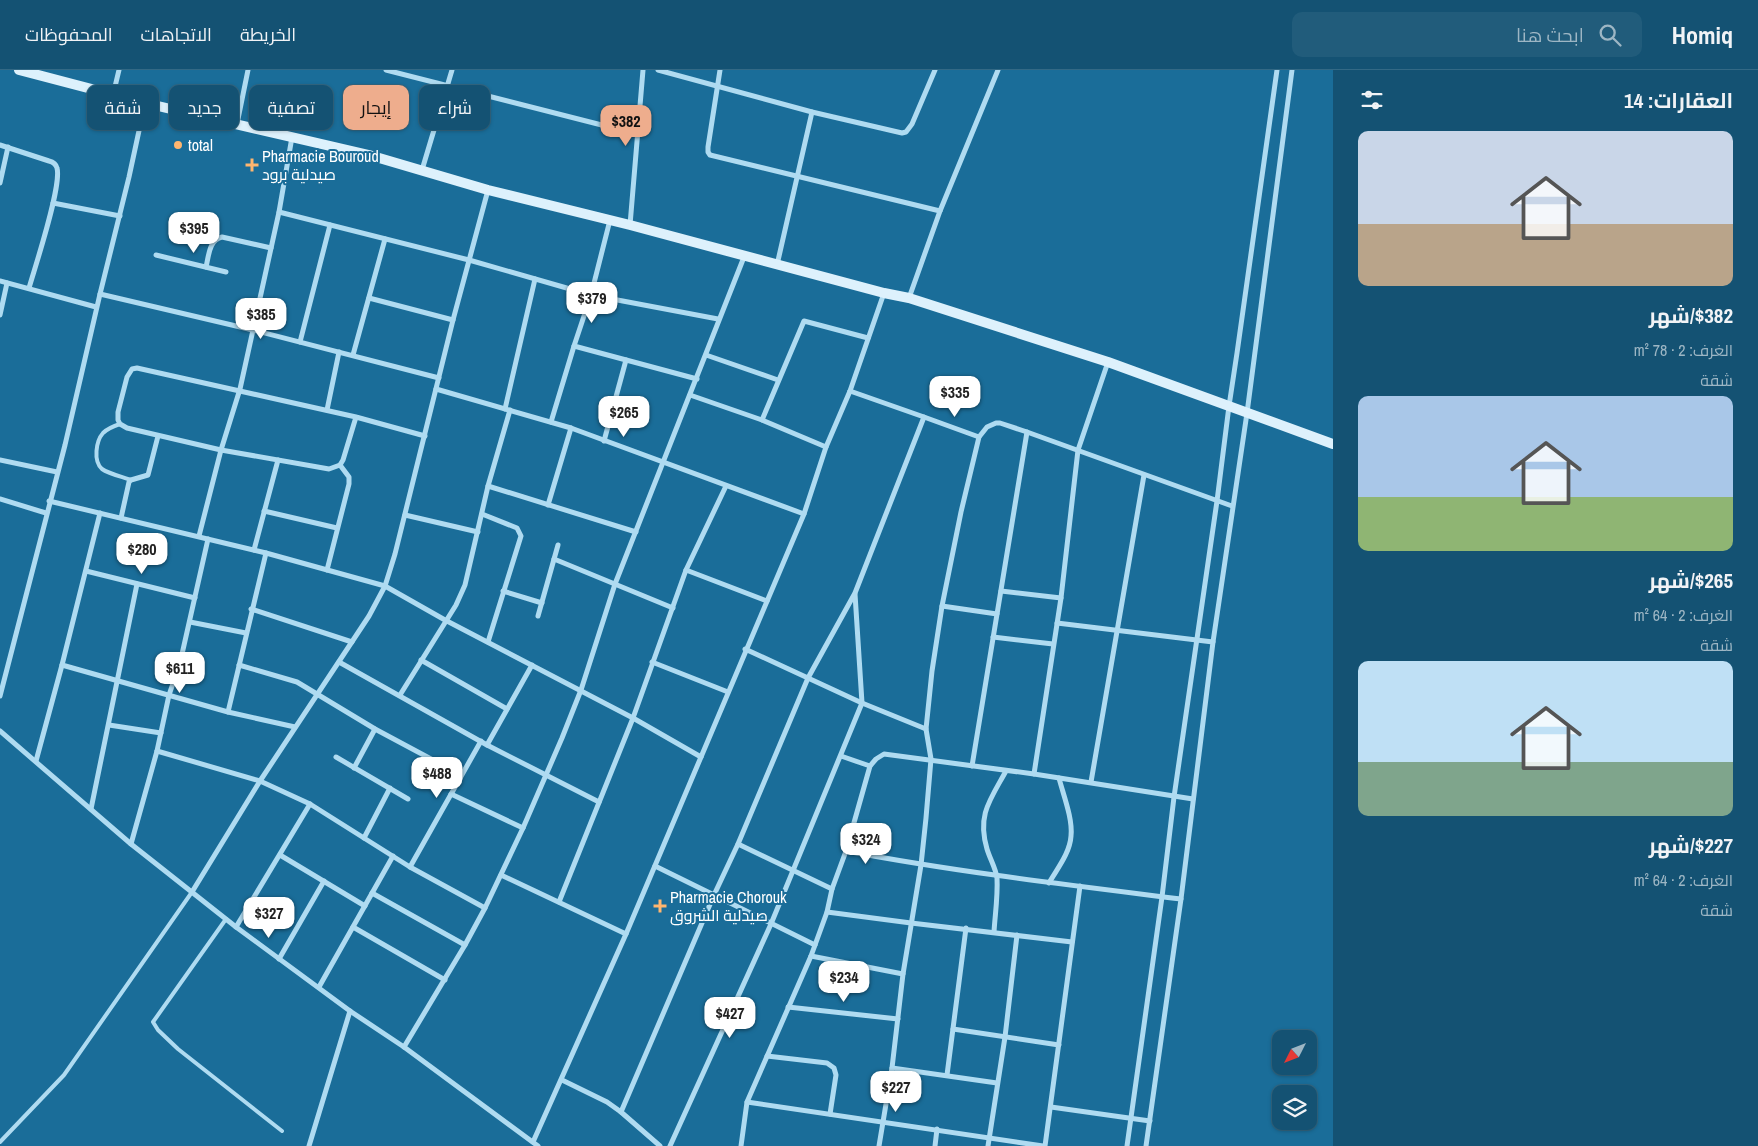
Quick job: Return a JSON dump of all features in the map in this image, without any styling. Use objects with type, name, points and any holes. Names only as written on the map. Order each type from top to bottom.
[{"type":"main road","points":[[20,70],[87,88]]},
{"type":"main road","points":[[239,124],[369,155],[488,190],[909,298],[1108,362],[1333,444]]},
{"type":"street","points":[[115,85],[119,70]]},
{"type":"street","points":[[239,114],[248,70]]},
{"type":"street","points":[[386,70],[397,71],[448,85],[452,70]]},
{"type":"street","points":[[630,225],[643,70]]},
{"type":"street","points":[[658,70],[812,112],[905,133],[912,124],[934,70]]},
{"type":"street","points":[[720,70],[708,147],[709,154],[940,211]]},
{"type":"street","points":[[909,298],[940,211],[998,70]]},
{"type":"street","points":[[1127,1146],[1162,897],[1174,796],[1217,501],[1228,406],[1238,353],[1277,70]]},
{"type":"street","points":[[1146,1146],[1181,899],[1213,642],[1247,413],[1292,70]]},
{"type":"street","points":[[490,96],[637,134]]},
{"type":"street","points":[[777,265],[812,112]]},
{"type":"street","points":[[0,696],[84,365],[96,307],[120,216],[139,130]]},
{"type":"street","points":[[422,170],[434,130]]},
{"type":"street","points":[[199,536],[220,450],[240,389],[279,212],[292,136]]},
{"type":"street","points":[[0,145],[33,154],[55,164],[58,169],[53,203],[29,288]]},
{"type":"street","points":[[0,183],[8,147]]},
{"type":"street","points":[[192,892],[260,781],[369,616],[385,586],[488,190]]},
{"type":"street","points":[[53,203],[120,216]]},
{"type":"street","points":[[279,212],[470,260],[591,295],[718,319]]},
{"type":"street","points":[[551,422],[591,295],[610,220]]},
{"type":"street","points":[[300,342],[330,225]]},
{"type":"street","points":[[206,267],[212,244],[218,238],[222,237],[271,248]]},
{"type":"street","points":[[353,355],[385,239]]},
{"type":"street","points":[[156,255],[226,272]]},
{"type":"street","points":[[404,1047],[465,945],[523,828],[581,690],[615,584],[744,256]]},
{"type":"street","points":[[400,695],[465,585],[508,409],[535,279]]},
{"type":"street","points":[[0,281],[96,307]]},
{"type":"street","points":[[0,315],[7,283]]},
{"type":"street","points":[[533,1142],[626,934],[804,514],[826,447],[850,391],[884,293]]},
{"type":"street","points":[[100,294],[253,330],[439,378]]},
{"type":"street","points":[[369,298],[453,320]]},
{"type":"street","points":[[762,420],[804,321],[868,338]]},
{"type":"street","points":[[574,346],[697,379]]},
{"type":"street","points":[[327,410],[339,352]]},
{"type":"street","points":[[706,355],[778,380]]},
{"type":"street","points":[[604,441],[626,360]]},
{"type":"street","points":[[1034,774],[1061,598],[1078,450],[1108,362]]},
{"type":"street","points":[[356,417],[343,460],[340,465],[329,470],[220,450],[127,428],[120,424],[118,412],[127,377],[132,369],[138,368],[240,389],[356,417],[425,436]]},
{"type":"street","points":[[436,389],[571,428],[804,514]]},
{"type":"street","points":[[850,391],[979,438]]},
{"type":"street","points":[[690,395],[762,420],[826,447]]},
{"type":"street","points":[[621,1112],[808,678],[855,593],[924,417]]},
{"type":"street","points":[[879,1146],[892,1068],[903,974],[921,865],[931,759],[926,729],[932,671],[942,606],[961,512],[979,438],[988,426],[996,423],[1027,432],[1232,506]]},
{"type":"street","points":[[548,505],[571,428]]},
{"type":"street","points":[[972,766],[1027,432]]},
{"type":"street","points":[[121,518],[129,482],[148,475],[158,436]]},
{"type":"street","points":[[0,460],[57,472]]},
{"type":"street","points":[[254,550],[278,460]]},
{"type":"street","points":[[327,570],[349,484],[349,477],[340,465]]},
{"type":"street","points":[[1091,782],[1144,475]]},
{"type":"street","points":[[488,486],[636,532]]},
{"type":"street","points":[[559,902],[633,718],[686,570],[726,486]]},
{"type":"street","points":[[0,499],[46,514]]},
{"type":"street","points":[[49,501],[266,552],[385,586],[633,718],[701,757]]},
{"type":"street","points":[[264,511],[337,528]]},
{"type":"street","points":[[36,761],[100,513]]},
{"type":"street","points":[[482,514],[516,528],[520,533],[488,642]]},
{"type":"street","points":[[405,515],[478,532]]},
{"type":"street","points":[[131,844],[158,751],[169,695],[180,663],[208,539]]},
{"type":"street","points":[[538,616],[558,544]]},
{"type":"street","points":[[228,712],[266,552]]},
{"type":"street","points":[[554,558],[673,608]]},
{"type":"street","points":[[686,570],[767,601]]},
{"type":"street","points":[[86,571],[195,598]]},
{"type":"street","points":[[92,809],[137,584]]},
{"type":"street","points":[[503,591],[542,602]]},
{"type":"street","points":[[1001,591],[1061,598]]},
{"type":"street","points":[[670,1146],[771,924],[862,702],[855,593]]},
{"type":"street","points":[[942,606],[997,614]]},
{"type":"street","points":[[251,609],[352,642]]},
{"type":"street","points":[[190,622],[246,633]]},
{"type":"street","points":[[1056,623],[1213,642]]},
{"type":"street","points":[[993,637],[1053,644]]},
{"type":"street","points":[[746,649],[926,729]]},
{"type":"street","points":[[421,660],[507,709]]},
{"type":"street","points":[[339,662],[487,745],[599,802]]},
{"type":"street","points":[[652,662],[728,692]]},
{"type":"street","points":[[239,665],[297,682],[375,729],[461,775]]},
{"type":"street","points":[[487,745],[532,665]]},
{"type":"street","points":[[62,666],[228,712],[296,727]]},
{"type":"street","points":[[108,724],[161,733]]},
{"type":"street","points":[[354,768],[375,729]]},
{"type":"street","points":[[0,731],[131,844],[226,920],[350,1011],[404,1047],[538,1146]]},
{"type":"street","points":[[410,867],[481,741]]},
{"type":"street","points":[[158,751],[260,781],[310,804],[410,867],[485,908]]},
{"type":"street","points":[[741,1146],[746,1102],[811,956],[827,912],[832,888],[846,851],[870,766],[876,758],[886,754],[931,759],[1194,799]]},
{"type":"street","points":[[841,756],[870,766]]},
{"type":"street","points":[[336,757],[408,799]]},
{"type":"street","points":[[994,932],[997,877],[987,850],[983,832],[983,816],[1006,771]]},
{"type":"street","points":[[1049,882],[1068,850],[1071,836],[1070,822],[1059,778]]},
{"type":"street","points":[[364,838],[390,788]]},
{"type":"street","points":[[451,794],[523,828]]},
{"type":"street","points":[[236,927],[310,804]]},
{"type":"street","points":[[738,844],[832,888]]},
{"type":"street","points":[[846,851],[997,877],[1181,899]]},
{"type":"street","points":[[280,854],[365,906]]},
{"type":"street","points":[[319,987],[393,856]]},
{"type":"street","points":[[655,866],[815,944]]},
{"type":"street","points":[[501,875],[626,934]]},
{"type":"street","points":[[279,959],[324,881]]},
{"type":"street","points":[[746,1102],[1044,1146],[1080,886]]},
{"type":"street","points":[[372,893],[465,945]]},
{"type":"street","points":[[827,912],[1072,942]]},
{"type":"street","points":[[353,927],[444,980]]},
{"type":"street","points":[[947,1075],[966,928]]},
{"type":"street","points":[[988,1146],[1005,1036],[1017,935]]},
{"type":"street","points":[[811,956],[903,974]]},
{"type":"street","points":[[788,1007],[898,1019]]},
{"type":"street","points":[[309,1146],[350,1011]]},
{"type":"street","points":[[953,1029],[1059,1045]]},
{"type":"street","points":[[767,1056],[827,1063],[834,1068],[836,1075],[830,1114]]},
{"type":"street","points":[[892,1068],[998,1082]]},
{"type":"street","points":[[562,1080],[607,1102],[660,1146]]},
{"type":"street","points":[[1050,1107],[1150,1121]]},
{"type":"street","points":[[935,1146],[937,1130]]},
{"type":"lane","points":[[120,424],[105,431],[101,436],[96,456],[98,464],[103,470],[131,480]]},
{"type":"lane","points":[[0,1142],[64,1075],[192,892]]},
{"type":"lane","points":[[226,920],[153,1022],[158,1030],[178,1049],[282,1131]]},
{"type":"place","name":"total","points":[[178,145]]},
{"type":"place","name":"Pharmacie Bouroud صيدلية برود","points":[[252,165]]},
{"type":"place","name":"Pharmacie Chorouk صيدلية الشروق","points":[[660,906]]}]
